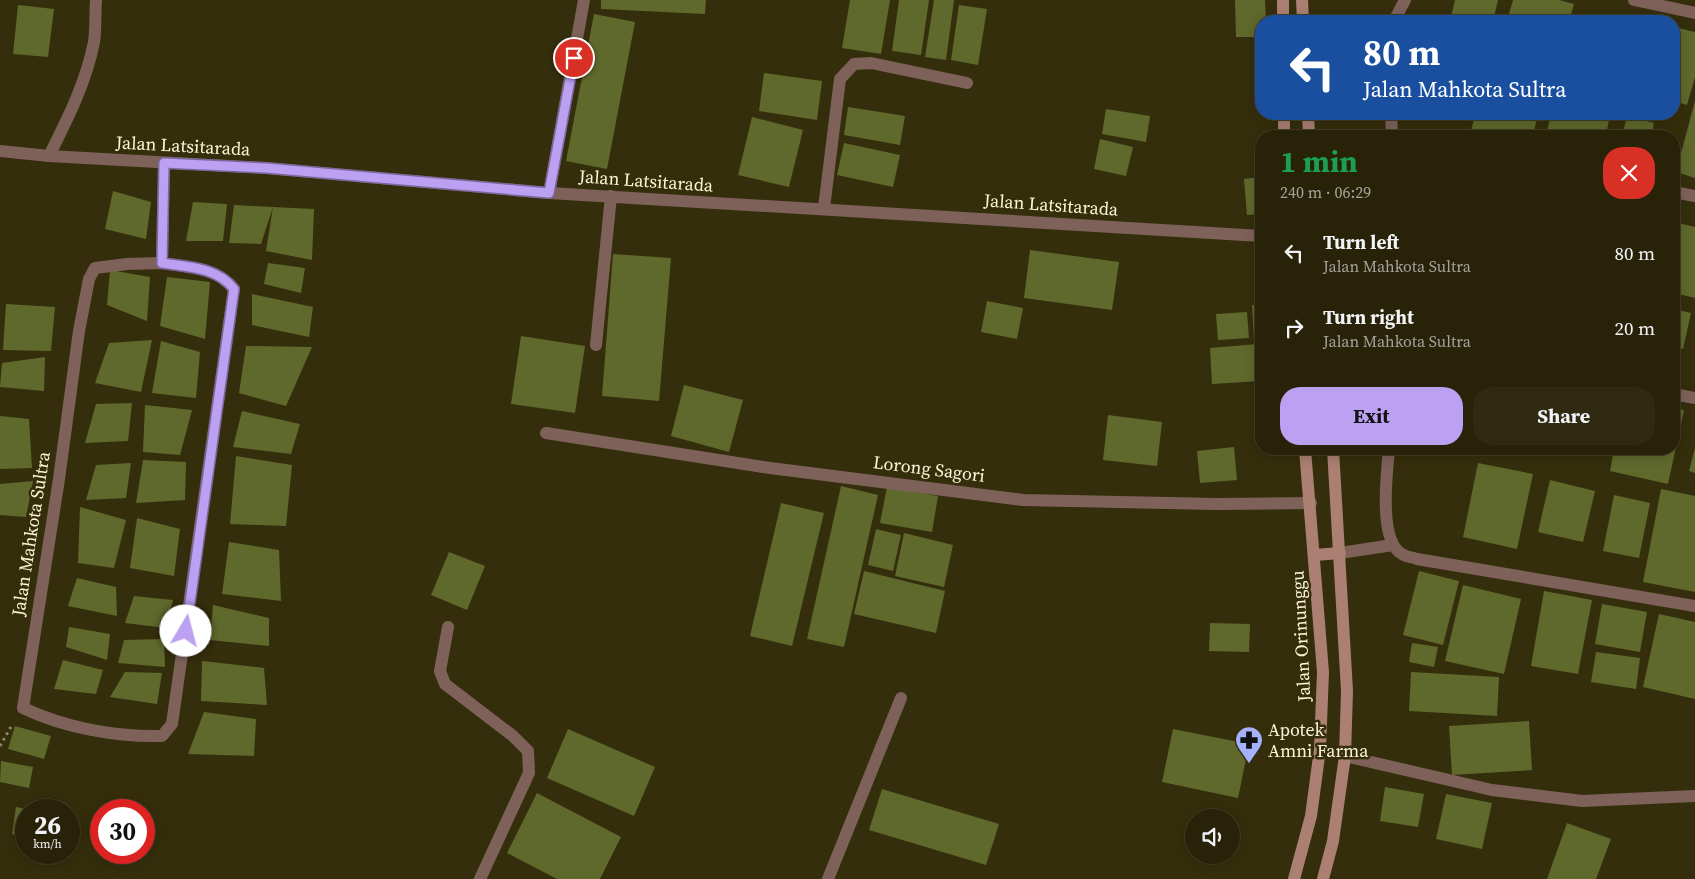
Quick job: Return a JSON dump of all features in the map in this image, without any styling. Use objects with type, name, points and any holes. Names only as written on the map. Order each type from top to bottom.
[{"type":"street","points":[[49,156],[75,104],[89,64],[94,41],[96,0]]},
{"type":"street","points":[[549,193],[584,0]]},
{"type":"street","points":[[1283,0],[1283,15]]},
{"type":"street","points":[[1302,0],[1303,15]]},
{"type":"street","points":[[1397,15],[1405,0]]},
{"type":"street","points":[[1634,0],[1695,13]]},
{"type":"street","points":[[824,208],[840,80],[854,64],[871,63],[967,83]]},
{"type":"street","name":"Jalan Latsitarada","points":[[0,151],[49,156],[266,168],[549,193],[824,208],[1255,236]]},
{"type":"street","points":[[162,263],[164,163]]},
{"type":"street","points":[[1680,193],[1695,196]]},
{"type":"street","points":[[596,345],[610,196]]},
{"type":"street","name":"Jalan Mahkota Sultra","points":[[162,263],[216,273],[227,280],[234,289],[172,724],[162,736],[126,735],[61,723],[23,708],[59,479],[79,331],[89,280],[95,268],[126,264],[162,263]]},
{"type":"street","points":[[1680,395],[1695,398]]},
{"type":"street","name":"Lorong Sagori","points":[[546,433],[770,468],[1023,500],[1206,504],[1311,503]]},
{"type":"street","name":"Jalan Orinunggu","points":[[1294,879],[1311,816],[1320,749],[1323,672],[1306,455]]},
{"type":"street","points":[[1323,879],[1333,841],[1345,756],[1347,691],[1332,455]]},
{"type":"street","points":[[1388,455],[1384,497],[1393,544],[1401,554],[1417,559],[1695,606]]},
{"type":"street","points":[[1315,555],[1340,553],[1393,544]]},
{"type":"street","points":[[448,626],[440,671],[445,684],[514,736],[528,752],[529,774],[480,879]]},
{"type":"street","points":[[828,879],[900,698]]},
{"type":"street","points":[[1345,756],[1492,790],[1582,801],[1695,796]]},
{"type":"building","points":[[601,0],[706,0],[705,14],[601,9]]},
{"type":"building","points":[[850,0],[890,0],[881,54],[842,48]]},
{"type":"building","points":[[899,0],[929,0],[921,55],[892,51]]},
{"type":"building","points":[[934,0],[954,0],[946,60],[925,57]]},
{"type":"building","points":[[1235,0],[1265,0],[1266,15],[1255,15],[1255,37],[1236,37]]},
{"type":"building","points":[[1455,0],[1498,0],[1494,15],[1451,15]]},
{"type":"building","points":[[1513,0],[1559,0],[1574,4],[1571,15],[1509,15]]},
{"type":"building","points":[[18,5],[54,9],[48,57],[13,54]]},
{"type":"building","points":[[959,5],[987,9],[978,65],[951,60]]},
{"type":"building","points":[[594,14],[635,22],[607,169],[566,161]]},
{"type":"building","points":[[1680,28],[1695,32],[1695,77],[1687,105],[1680,103]]},
{"type":"building","points":[[764,73],[822,81],[817,120],[759,111]]},
{"type":"building","points":[[1695,101],[1695,178],[1680,173],[1680,157]]},
{"type":"building","points":[[848,107],[905,116],[900,145],[844,135]]},
{"type":"building","points":[[1106,109],[1150,116],[1146,142],[1102,134]]},
{"type":"building","points":[[752,117],[803,130],[789,187],[738,175]]},
{"type":"building","points":[[1474,120],[1537,120],[1534,130],[1471,130]]},
{"type":"building","points":[[1550,120],[1609,120],[1607,130],[1547,130]]},
{"type":"building","points":[[1626,120],[1642,120],[1654,123],[1652,130],[1624,130]]},
{"type":"building","points":[[1100,139],[1133,147],[1126,176],[1094,169]]},
{"type":"building","points":[[844,143],[900,155],[893,187],[837,175]]},
{"type":"building","points":[[1255,178],[1255,214],[1247,215],[1244,179]]},
{"type":"building","points":[[113,191],[151,202],[146,239],[105,229]]},
{"type":"building","points":[[193,202],[227,204],[223,241],[186,241]]},
{"type":"building","points":[[234,205],[273,207],[261,244],[229,243]]},
{"type":"building","points":[[273,207],[314,209],[312,260],[266,251]]},
{"type":"building","points":[[1680,223],[1695,227],[1695,298],[1680,294]]},
{"type":"building","points":[[1030,250],[1119,262],[1112,310],[1024,298]]},
{"type":"building","points":[[613,254],[671,258],[659,401],[602,396]]},
{"type":"building","points":[[268,263],[305,268],[301,293],[264,284]]},
{"type":"building","points":[[110,270],[150,277],[147,321],[107,305]]},
{"type":"building","points":[[167,277],[210,282],[205,339],[160,326]]},
{"type":"building","points":[[252,294],[313,307],[309,337],[252,325]]},
{"type":"building","points":[[987,301],[1023,308],[1017,339],[981,332]]},
{"type":"building","points":[[6,304],[55,307],[51,351],[3,350]]},
{"type":"building","points":[[1252,305],[1255,305],[1254,340]]},
{"type":"building","points":[[1680,310],[1691,313],[1683,349],[1680,348]]},
{"type":"building","points":[[1247,312],[1249,338],[1218,340],[1216,314]]},
{"type":"building","points":[[521,336],[585,346],[575,413],[511,404]]},
{"type":"building","points":[[152,340],[141,392],[95,383],[109,343]]},
{"type":"building","points":[[161,341],[200,352],[196,398],[152,393]]},
{"type":"building","points":[[1255,344],[1255,381],[1212,384],[1210,348]]},
{"type":"building","points":[[246,346],[312,347],[286,406],[239,393]]},
{"type":"building","points":[[45,357],[44,391],[0,387],[2,363]]},
{"type":"building","points":[[684,385],[743,400],[729,452],[671,436]]},
{"type":"building","points":[[132,403],[128,441],[85,443],[96,404]]},
{"type":"building","points":[[145,405],[192,410],[180,455],[143,452]]},
{"type":"building","points":[[1680,409],[1684,410],[1680,428]]},
{"type":"building","points":[[242,411],[300,424],[291,454],[233,447]]},
{"type":"building","points":[[1108,415],[1162,422],[1157,466],[1103,460]]},
{"type":"building","points":[[0,416],[29,419],[32,468],[0,469]]},
{"type":"building","points":[[1234,447],[1237,480],[1200,483],[1197,451]]},
{"type":"building","points":[[1695,448],[1695,473],[1689,471]]},
{"type":"building","points":[[1613,455],[1674,455],[1668,484],[1610,471]]},
{"type":"building","points":[[236,456],[292,465],[286,526],[230,524]]},
{"type":"building","points":[[143,460],[186,462],[185,500],[136,503]]},
{"type":"building","points":[[131,463],[126,498],[86,500],[96,465]]},
{"type":"building","points":[[1478,463],[1533,474],[1517,549],[1463,537]]},
{"type":"building","points":[[1550,480],[1595,491],[1583,542],[1538,532]]},
{"type":"building","points":[[33,481],[26,517],[0,515],[0,484]]},
{"type":"building","points":[[841,486],[878,495],[844,647],[807,639]]},
{"type":"building","points":[[887,487],[938,496],[932,532],[880,523]]},
{"type":"building","points":[[1661,489],[1695,496],[1695,592],[1643,582]]},
{"type":"building","points":[[1614,495],[1650,503],[1639,558],[1603,551]]},
{"type":"building","points":[[781,503],[824,513],[792,646],[750,636]]},
{"type":"building","points":[[80,507],[126,520],[114,568],[78,563]]},
{"type":"building","points":[[137,518],[180,529],[174,576],[130,568]]},
{"type":"building","points":[[876,529],[901,535],[893,571],[868,565]]},
{"type":"building","points":[[904,533],[953,545],[944,587],[895,576]]},
{"type":"building","points":[[229,542],[279,550],[281,601],[222,594]]},
{"type":"building","points":[[449,552],[485,566],[467,610],[431,595]]},
{"type":"building","points":[[864,571],[945,591],[936,633],[854,614]]},
{"type":"building","points":[[1419,571],[1459,581],[1443,645],[1403,635]]},
{"type":"building","points":[[77,578],[116,587],[117,616],[68,606]]},
{"type":"building","points":[[1463,585],[1521,599],[1504,674],[1445,661]]},
{"type":"building","points":[[1544,591],[1592,600],[1578,674],[1531,666]]},
{"type":"building","points":[[134,596],[173,600],[166,628],[125,623]]},
{"type":"building","points":[[1602,604],[1647,612],[1640,652],[1595,644]]},
{"type":"building","points":[[213,605],[269,618],[269,646],[210,640]]},
{"type":"building","points":[[1659,614],[1695,622],[1695,699],[1643,687]]},
{"type":"building","points":[[1210,623],[1250,624],[1249,652],[1209,651]]},
{"type":"building","points":[[69,627],[110,634],[107,660],[66,647]]},
{"type":"building","points":[[164,639],[165,667],[118,663],[124,640]]},
{"type":"building","points":[[1412,643],[1438,647],[1434,667],[1409,662]]},
{"type":"building","points":[[1596,652],[1640,658],[1636,689],[1591,682]]},
{"type":"building","points":[[63,660],[103,670],[96,694],[54,689]]},
{"type":"building","points":[[202,661],[264,668],[267,705],[201,701]]},
{"type":"building","points":[[125,672],[162,673],[157,704],[110,697]]},
{"type":"building","points":[[1411,672],[1499,677],[1497,716],[1409,711]]},
{"type":"building","points":[[204,712],[256,719],[254,756],[188,754]]},
{"type":"building","points":[[1529,721],[1532,770],[1452,775],[1449,726]]},
{"type":"building","points":[[15,726],[51,736],[44,759],[8,749]]},
{"type":"building","points":[[568,729],[655,767],[634,816],[547,778]]},
{"type":"building","points":[[1173,729],[1249,744],[1238,798],[1162,782]]},
{"type":"building","points":[[1,761],[33,767],[29,788],[0,782]]},
{"type":"building","points":[[1385,787],[1424,794],[1418,827],[1380,821]]},
{"type":"building","points":[[882,789],[999,824],[986,865],[869,830]]},
{"type":"building","points":[[537,793],[621,837],[600,879],[557,879],[507,853]]},
{"type":"building","points":[[1446,794],[1492,803],[1482,849],[1436,839]]},
{"type":"building","points":[[15,814],[15,835],[12,834]]},
{"type":"building","points":[[1567,823],[1611,839],[1596,879],[1547,879]]},
{"type":"place","name":"Apotek Amni Farma","points":[[1249,764]]},
{"type":"route","points":[[186,631],[234,289],[227,280],[216,273],[162,263],[164,163],[266,168],[549,193],[574,58]]}]
